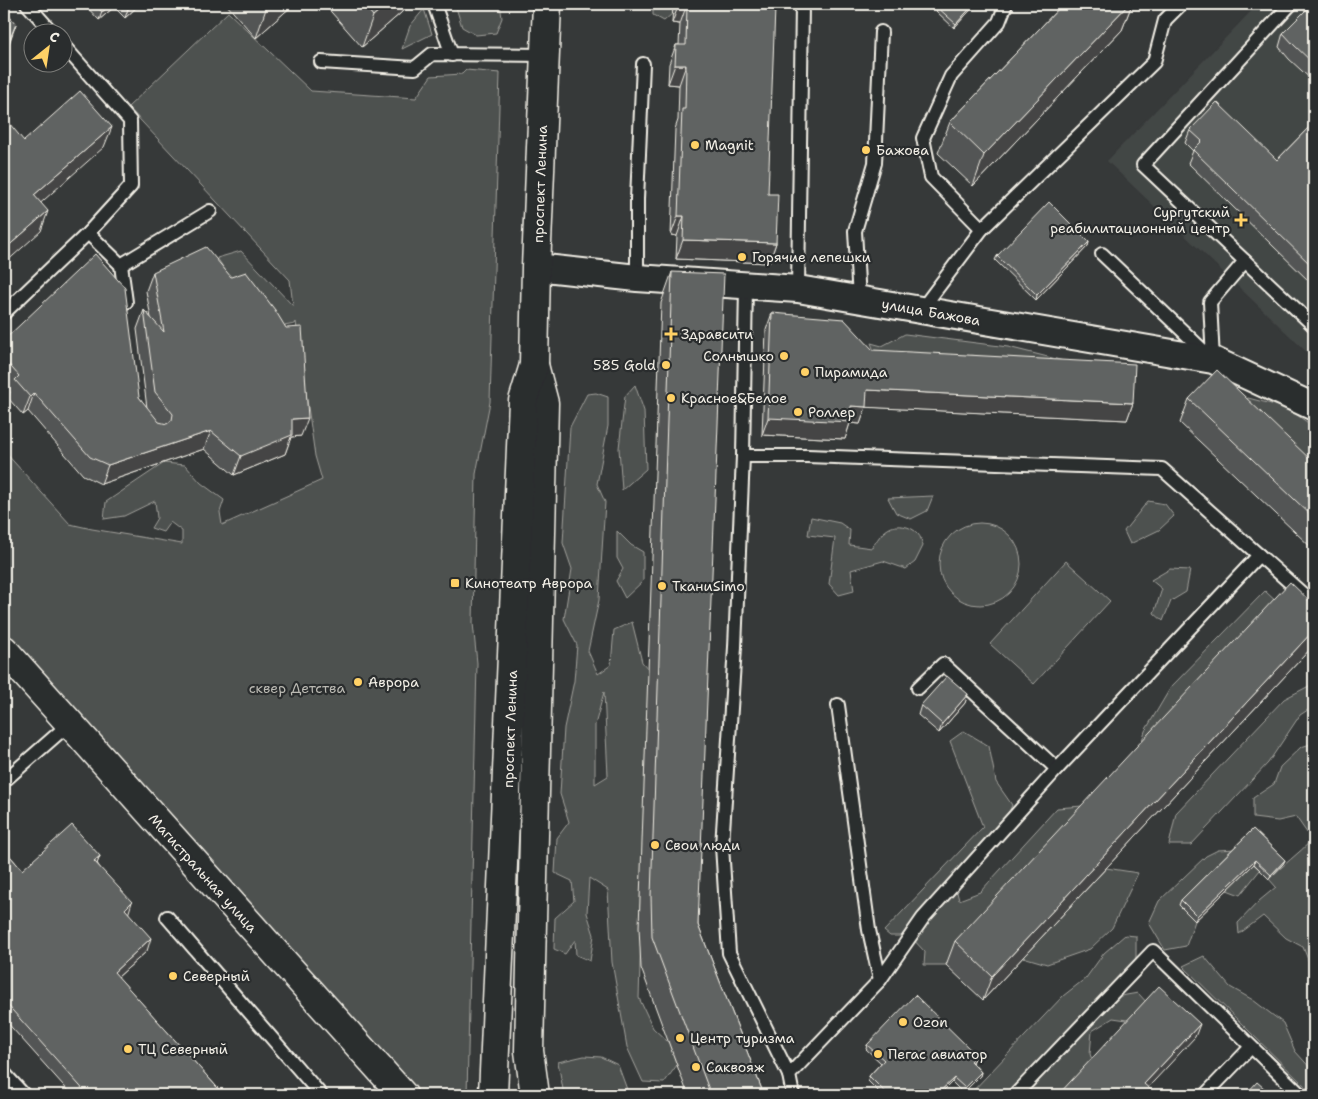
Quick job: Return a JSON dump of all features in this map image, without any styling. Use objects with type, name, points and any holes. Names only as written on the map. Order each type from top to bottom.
[{"type":"main road","name":"проспект Ленина","points":[[493,1095],[523,401],[534,365],[536,267],[547,4]]},
{"type":"main road","name":"проспект Ленина","points":[[534,365],[544,403],[529,1051],[535,1095]]},
{"type":"main road","name":"Магистральная улица","points":[[4,650],[403,1095]]},
{"type":"street","name":"улица Бажова","points":[[536,267],[637,278],[798,289],[1213,360],[1314,407]]},
{"type":"lane","points":[[27,4],[43,22]]},
{"type":"lane","points":[[434,4],[452,55]]},
{"type":"lane","points":[[798,289],[801,4]]},
{"type":"lane","points":[[982,229],[931,177],[923,138],[951,76],[999,22],[1006,4]]},
{"type":"lane","points":[[921,310],[982,229],[1154,62],[1165,20],[1181,4]]},
{"type":"lane","points":[[1291,4],[1149,157],[1143,166],[1314,326]]},
{"type":"lane","points":[[859,299],[855,232],[875,163],[882,32]]},
{"type":"lane","points":[[321,62],[415,68],[432,54],[545,55]]},
{"type":"lane","points":[[4,313],[88,234],[130,186],[130,121],[72,55]]},
{"type":"lane","points":[[637,278],[637,199],[643,64]]},
{"type":"lane","points":[[121,265],[210,211]]},
{"type":"lane","points":[[88,234],[121,265],[127,311]]},
{"type":"lane","points":[[1102,254],[1213,360]]},
{"type":"lane","points":[[1213,360],[1210,302],[1245,261]]},
{"type":"lane","points":[[746,286],[743,456],[735,647],[722,846],[729,953],[789,1075],[794,1095]]},
{"type":"lane","points":[[743,456],[807,456],[1162,469],[1314,604]]},
{"type":"lane","points":[[789,1075],[880,980],[923,918],[1057,769],[1259,555]]},
{"type":"lane","points":[[918,688],[943,664],[1057,769]]},
{"type":"lane","points":[[838,705],[869,930],[880,980]]},
{"type":"lane","points":[[4,781],[70,724]]},
{"type":"lane","points":[[167,917],[321,1095]]},
{"type":"lane","points":[[1015,1095],[1153,951],[1301,1095]]},
{"type":"lane","points":[[1204,1095],[1251,1047]]},
{"type":"lane","points":[[4,1073],[24,1095]]},
{"type":"lane","points":[[4,1094],[14,1085]]},
{"type":"shaded area","name":"Сургутский реабилитационный центр","points":[[1258,4],[1314,4],[1314,359],[1107,161]]},
{"type":"green space","points":[[455,4],[500,4],[502,18],[496,33],[476,35],[462,27]]},
{"type":"green space","points":[[653,4],[673,4],[673,13],[664,21],[653,15]]},
{"type":"green space","points":[[424,9],[432,34],[402,49],[410,26]]},
{"type":"green space","name":"сквер Детства","points":[[228,12],[311,91],[416,98],[431,76],[462,74],[466,70],[500,73],[490,402],[476,474],[473,623],[477,663],[467,1095],[419,1095],[398,1074],[244,896],[4,632],[4,451],[70,524],[182,544],[182,531],[170,522],[163,532],[151,528],[157,518],[155,501],[124,516],[104,519],[106,502],[164,463],[185,465],[201,483],[224,500],[220,512],[222,525],[322,480],[315,456],[296,322],[295,324],[268,329],[217,258],[241,251],[293,306],[290,280],[128,107]]},
{"type":"green space","points":[[905,334],[1008,347],[1088,367],[876,356],[871,343],[882,346]]},
{"type":"green space","points":[[635,385],[644,411],[646,469],[622,490],[619,448],[625,396]]},
{"type":"green space","points":[[596,393],[608,397],[608,426],[597,484],[605,502],[599,600],[588,651],[598,674],[611,665],[614,630],[632,622],[642,662],[649,670],[639,998],[653,1028],[669,1043],[677,1065],[664,1083],[643,1082],[627,1047],[612,962],[608,890],[589,878],[587,913],[594,935],[590,961],[576,955],[575,940],[565,954],[554,949],[555,918],[574,901],[572,881],[555,873],[557,838],[569,822],[560,794],[564,728],[574,681],[577,645],[564,619],[572,569],[563,543],[570,427],[587,394]],"holes":[[[604,692],[608,776],[595,784],[595,725]]]},
{"type":"green space","points":[[1248,398],[1287,408],[1314,427],[1314,495],[1227,412]]},
{"type":"green space","points":[[933,496],[927,511],[911,519],[896,513],[888,498]]},
{"type":"green space","points":[[1148,501],[1165,504],[1174,516],[1159,530],[1130,544],[1124,531]]},
{"type":"green space","points":[[811,517],[840,523],[850,530],[849,545],[872,548],[879,537],[886,531],[891,527],[899,526],[908,527],[915,531],[920,537],[923,546],[915,562],[906,569],[883,561],[851,570],[854,591],[839,595],[829,584],[835,538],[808,535]]},
{"type":"green space","points":[[980,523],[996,526],[1009,535],[1018,548],[1021,564],[1018,580],[1009,593],[996,602],[980,605],[964,602],[951,593],[942,580],[939,564],[942,548],[951,535],[964,526]]},
{"type":"green space","points":[[617,531],[631,545],[643,552],[643,581],[625,598],[616,581],[623,569],[617,558]]},
{"type":"green space","points":[[1066,561],[1110,601],[1034,684],[990,644]]},
{"type":"green space","points":[[1170,569],[1190,570],[1186,592],[1171,601],[1163,621],[1154,613],[1162,589],[1151,580]]},
{"type":"green space","points":[[1265,591],[1281,606],[1135,763],[1145,731],[1171,687]]},
{"type":"green space","points":[[1314,677],[1314,706],[1300,715],[1268,763],[1191,845],[1169,845],[1176,813],[1284,699],[1309,686]]},
{"type":"green space","points":[[964,731],[989,746],[996,782],[1012,805],[998,839],[952,873],[959,900],[980,892],[1057,808],[1095,805],[946,965],[924,965],[925,952],[910,936],[890,936],[884,931],[983,827],[950,741]]},
{"type":"green space","points":[[1314,743],[1314,965],[1309,962],[1303,947],[1286,938],[1263,916],[1239,934],[1238,923],[1259,901],[1276,887],[1269,879],[1312,840],[1296,817],[1278,821],[1253,818],[1253,798],[1274,784],[1280,767],[1301,747]]},
{"type":"green space","points":[[1236,849],[1260,870],[1240,895],[1227,890],[1179,905],[1195,921],[1186,946],[1165,950],[1149,923],[1159,901],[1206,856],[1218,850]]},
{"type":"green space","points":[[1106,868],[1138,873],[1112,928],[1090,949],[1047,964],[1023,957]]},
{"type":"green space","points":[[1125,935],[1136,936],[1136,958],[1121,996],[1138,993],[1149,1005],[1134,1021],[1113,1018],[1092,1031],[1090,1054],[1094,1065],[1066,1095],[969,1095],[1063,996],[1086,978],[1104,953]]},
{"type":"green space","points":[[1204,956],[1230,987],[1253,1000],[1283,1023],[1295,1051],[1314,1072],[1314,1095],[1183,966]]},
{"type":"green space","points":[[584,1056],[601,1057],[618,1065],[629,1095],[564,1095],[558,1062]]},
{"type":"building","points":[[94,4],[112,4],[102,12]]},
{"type":"building","points":[[122,4],[134,4],[128,9]]},
{"type":"building","points":[[363,4],[387,4],[373,16]]},
{"type":"building","points":[[687,4],[729,4],[729,6],[775,8],[768,194],[778,194],[776,243],[683,240],[684,216],[678,216],[682,109],[685,109],[686,65],[675,65],[676,45],[686,45]]},
{"type":"building","points":[[940,4],[974,4],[956,24],[937,7]]},
{"type":"building","points":[[1063,4],[1129,4],[984,155],[950,122]]},
{"type":"building","points":[[1307,9],[1314,16],[1314,64],[1283,33]]},
{"type":"building","points":[[4,10],[16,24],[4,53]]},
{"type":"building","points":[[80,91],[112,127],[34,195],[48,211],[4,250],[4,117],[24,141]]},
{"type":"building","points":[[1217,102],[1277,160],[1314,122],[1314,268],[1193,150],[1202,141],[1190,130]]},
{"type":"building","points":[[1049,202],[1089,242],[1037,295],[997,256]]},
{"type":"building","points":[[206,247],[231,277],[246,272],[275,310],[286,328],[302,327],[308,418],[292,419],[292,435],[241,456],[211,431],[108,465],[90,457],[34,393],[30,397],[15,380],[19,376],[4,359],[4,340],[95,254],[125,288],[139,397],[159,422],[167,424],[172,420],[173,414],[155,392],[144,310],[164,332],[153,272]]},
{"type":"building","points":[[672,272],[724,274],[698,925],[764,1095],[711,1095],[652,937],[651,896]]},
{"type":"building","points":[[772,313],[844,319],[873,350],[1135,364],[1133,403],[867,390],[866,407],[851,406],[851,422],[768,418]]},
{"type":"building","points":[[1217,370],[1314,463],[1314,518],[1189,399]]},
{"type":"building","points":[[1290,582],[1314,605],[1314,630],[992,976],[955,941]]},
{"type":"building","points":[[947,676],[968,694],[942,724],[921,705]]},
{"type":"building","points":[[72,825],[100,856],[94,861],[132,902],[125,909],[151,938],[114,972],[224,1095],[88,1095],[4,1001],[4,849],[22,870]]},
{"type":"building","points":[[1253,829],[1285,860],[1271,875],[1255,860],[1197,916],[1181,900]]},
{"type":"building","points":[[1159,986],[1200,1024],[1144,1084],[1157,1095],[1058,1095]]},
{"type":"building","points":[[915,995],[976,1055],[970,1061],[981,1072],[965,1088],[954,1078],[936,1095],[888,1095],[869,1076],[884,1060],[867,1045]]},
{"type":"building","points":[[1257,1082],[1272,1095],[1245,1095]]},
{"type":"place","name":"Magnit","points":[[695,145]]},
{"type":"place","name":"Бажова","points":[[866,150]]},
{"type":"place","name":"Сургутский реабилитационный центр","points":[[1241,220]]},
{"type":"place","name":"Горячие лепешки","points":[[742,257]]},
{"type":"place","name":"Здравсити","points":[[671,334]]},
{"type":"place","name":"Солнышко","points":[[784,356]]},
{"type":"place","name":"585 Gold","points":[[666,365]]},
{"type":"place","name":"Пирамида","points":[[805,372]]},
{"type":"place","name":"Красное&Белое","points":[[671,398]]},
{"type":"place","name":"Роллер","points":[[798,412]]},
{"type":"place","name":"Кинотеатр Аврора","points":[[455,583]]},
{"type":"place","name":"ТканиSimo","points":[[662,586]]},
{"type":"place","name":"Аврора","points":[[358,682]]},
{"type":"place","name":"Свои люди","points":[[655,845]]},
{"type":"place","name":"Северный","points":[[173,976]]},
{"type":"place","name":"Ozon","points":[[903,1022]]},
{"type":"place","name":"Центр туризма","points":[[680,1038]]},
{"type":"place","name":"ТЦ Северный","points":[[128,1049]]},
{"type":"place","name":"Пегас авиатор","points":[[878,1054]]},
{"type":"place","name":"Саквояж","points":[[696,1067]]}]
